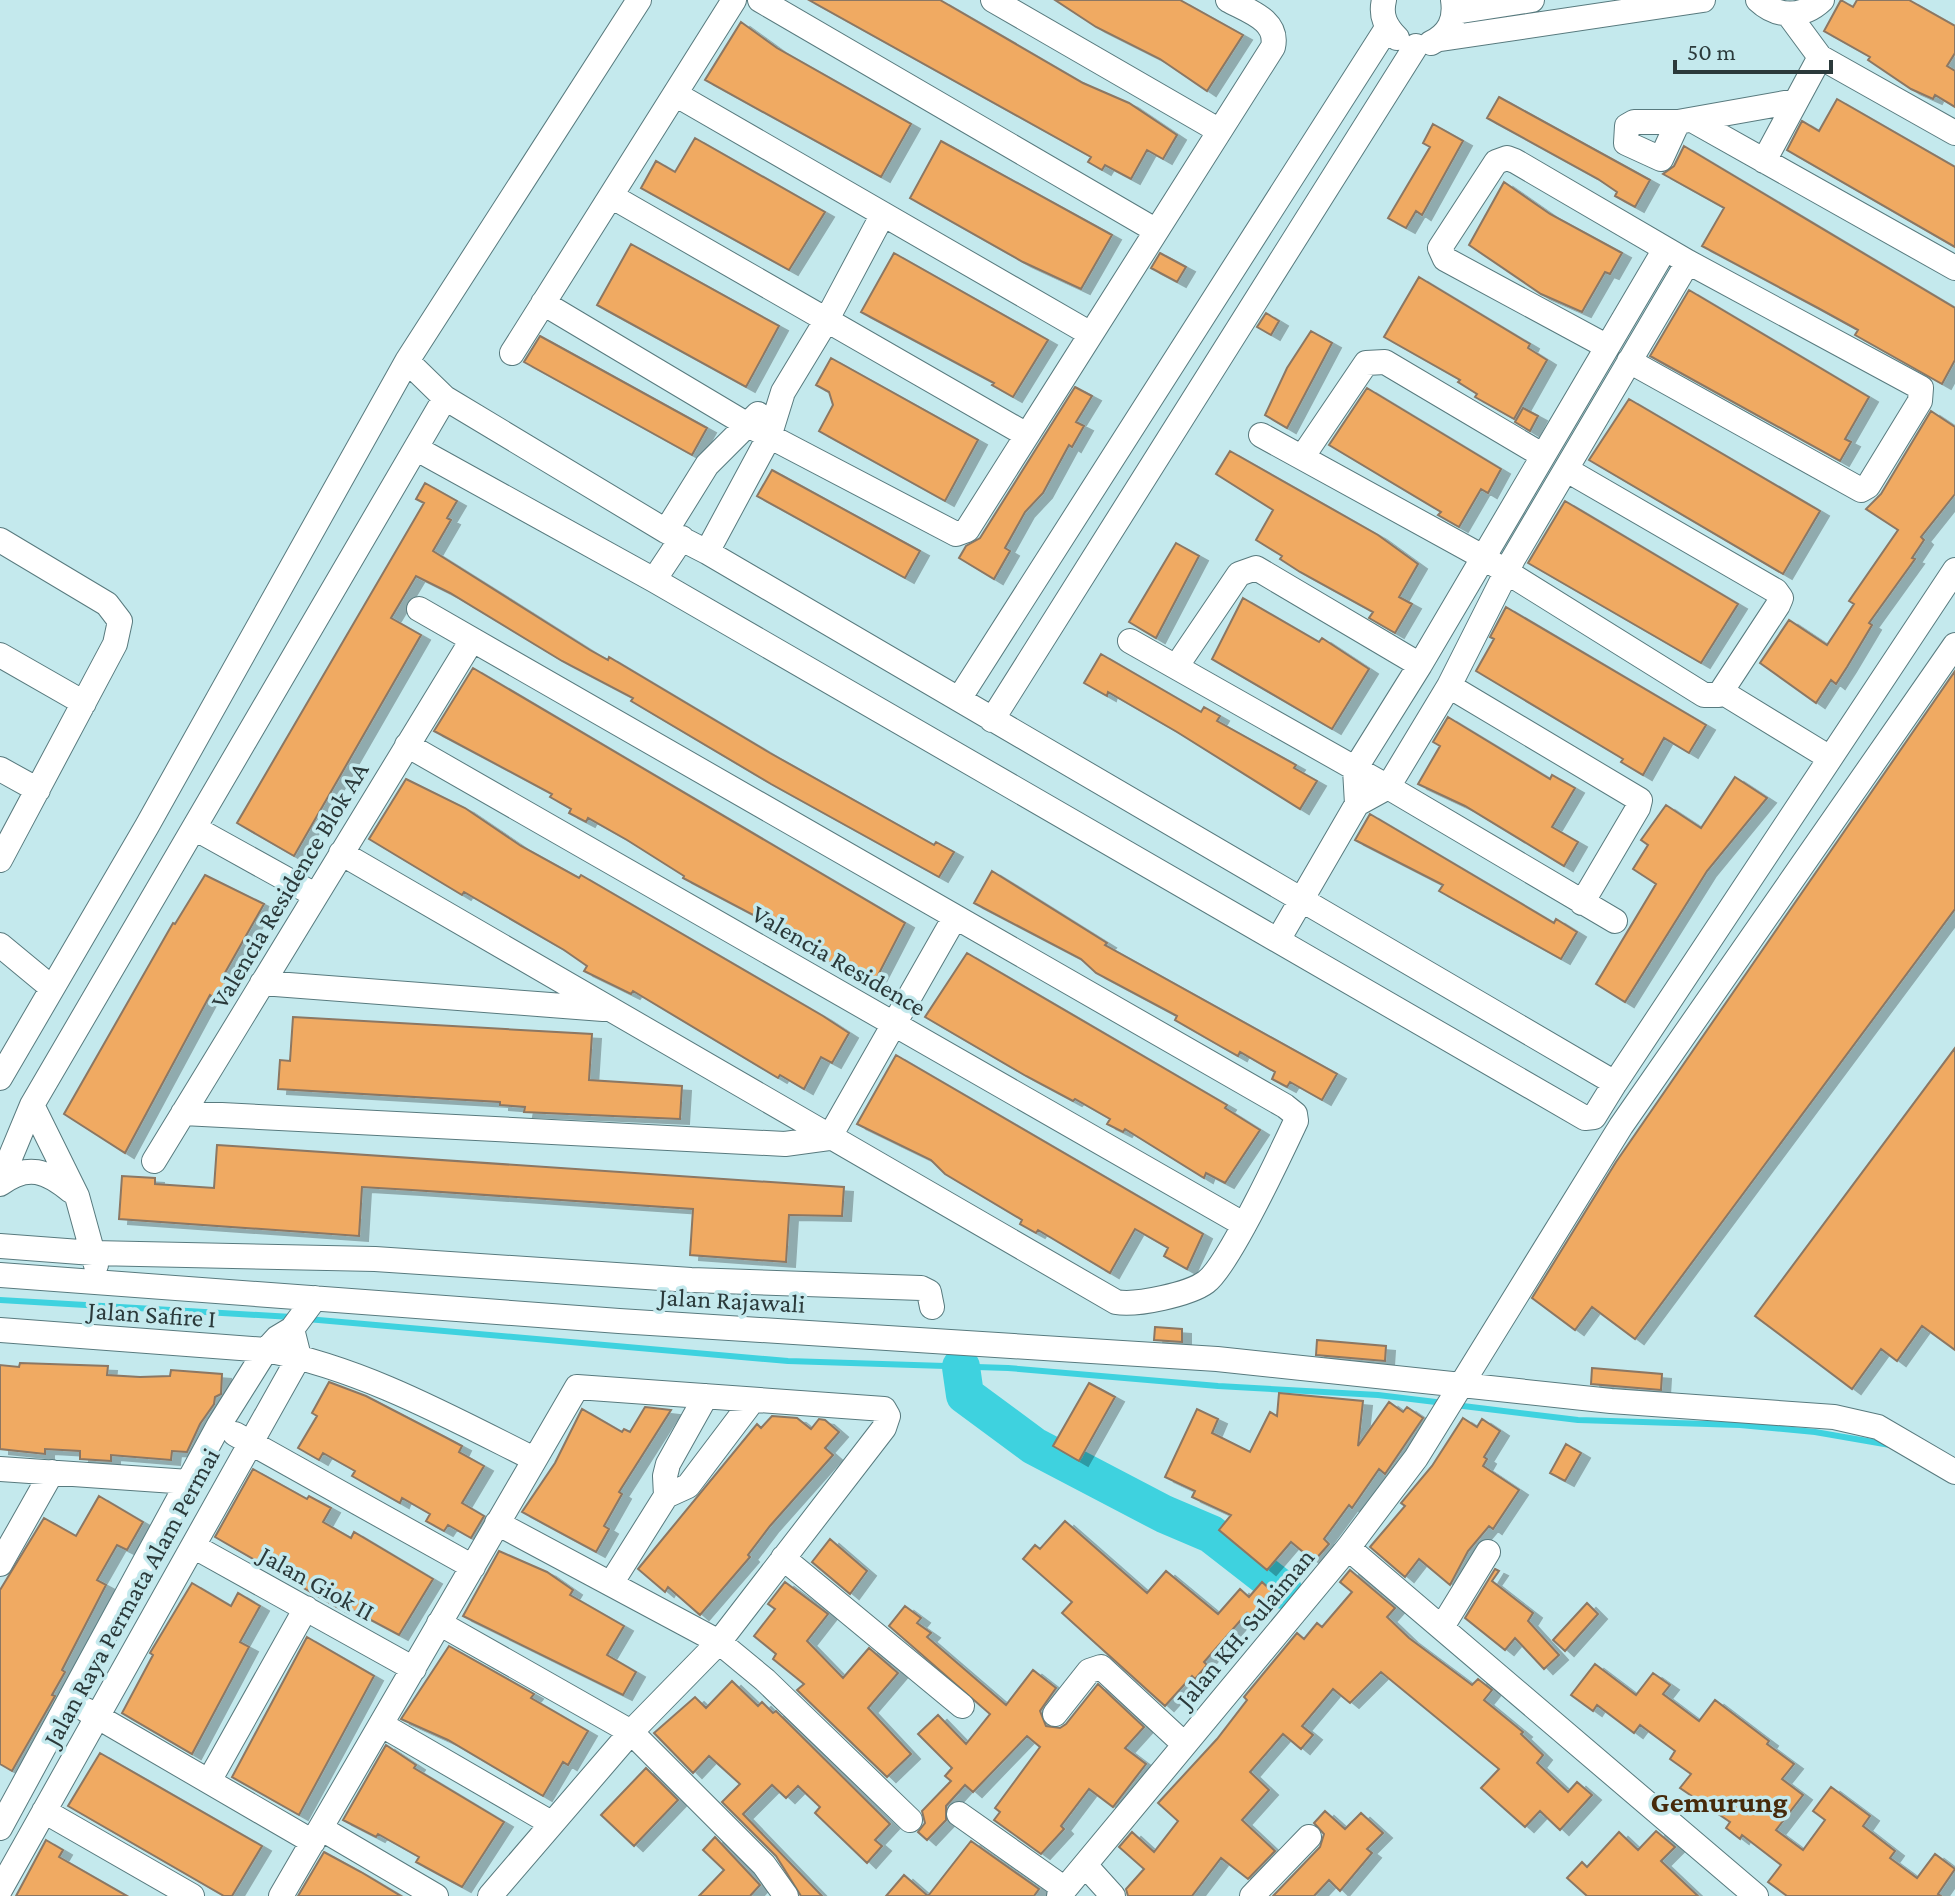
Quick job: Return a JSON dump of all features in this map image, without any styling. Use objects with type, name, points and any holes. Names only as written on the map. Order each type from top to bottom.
[{"type":"street","points":[[0,1078],[147,826],[407,361],[639,0]]},
{"type":"street","points":[[512,353],[734,0]]},
{"type":"street","points":[[760,0],[1155,230]]},
{"type":"street","points":[[993,0],[1218,130]]},
{"type":"street","points":[[543,303],[769,437],[956,534],[967,530],[1273,47],[1275,36],[1271,26],[1228,0]]},
{"type":"street","points":[[1384,0],[1382,9],[1387,28],[1399,41],[1416,46],[1441,39],[1703,0]]},
{"type":"street","points":[[1441,39],[1451,27],[1454,6],[1532,0]]},
{"type":"street","points":[[1758,0],[1767,9],[1789,15],[1812,9],[1822,0]]},
{"type":"street","points":[[1789,15],[1820,57],[1955,133]]},
{"type":"street","points":[[959,699],[1387,28]]},
{"type":"street","points":[[992,720],[1416,46]]},
{"type":"street","points":[[1764,161],[1820,57]]},
{"type":"street","points":[[675,94],[1089,333]]},
{"type":"street","points":[[1796,101],[1685,121],[1764,161],[1955,268]]},
{"type":"street","points":[[1606,346],[1445,259],[1440,248],[1496,162],[1507,158],[1688,262],[1921,388],[1920,401],[1868,486],[1861,490],[1629,361]]},
{"type":"street","points":[[611,196],[1025,434]]},
{"type":"street","points":[[707,552],[769,437],[783,392],[826,321],[883,214]]},
{"type":"street","points":[[1357,804],[1355,769],[1420,665],[1481,556],[1665,249]]},
{"type":"street","points":[[1278,940],[1357,804],[1388,787],[1449,686],[1506,572],[1688,262]]},
{"type":"street","points":[[407,361],[445,398],[1300,902],[1615,1083]]},
{"type":"street","points":[[1303,456],[1366,363],[1385,362],[1542,455]]},
{"type":"street","points":[[654,580],[707,465],[746,424],[783,392]]},
{"type":"street","points":[[0,1183],[32,1105],[445,398]]},
{"type":"street","points":[[1571,404],[1598,418]]},
{"type":"street","points":[[1261,435],[1481,556],[1704,695],[1714,697],[1722,692],[1781,598],[1776,591],[1567,470]]},
{"type":"street","points":[[417,449],[654,580],[1585,1118],[1594,1117],[1955,570]]},
{"type":"street","points":[[701,477],[737,496]]},
{"type":"street","points":[[0,540],[107,604],[120,621],[115,644],[0,860]]},
{"type":"street","points":[[1176,667],[1239,574],[1256,568],[1420,665]]},
{"type":"street","points":[[341,853],[1116,1302],[1147,1301],[1202,1285],[1212,1276],[1243,1224],[1296,1121],[1292,1110],[419,609]]},
{"type":"street","name":"Valencia Residence Blok AA","points":[[154,1161],[472,640]]},
{"type":"street","points":[[1130,641],[1388,787],[1615,921]]},
{"type":"street","name":"Jalan KH. Sulaiman","points":[[1062,1892],[1348,1548],[1452,1399],[1621,1126],[1955,645]]},
{"type":"street","points":[[0,655],[84,703]]},
{"type":"street","points":[[1449,686],[1640,800],[1582,903]]},
{"type":"street","points":[[1722,692],[1830,758]]},
{"type":"street","name":"Valencia Residence","points":[[407,745],[1243,1224]]},
{"type":"street","points":[[0,769],[38,790]]},
{"type":"street","points":[[196,829],[315,895]]},
{"type":"street","points":[[829,1138],[955,917]]},
{"type":"street","points":[[0,945],[52,988]]},
{"type":"street","points":[[262,983],[610,1010]]},
{"type":"street","points":[[32,1105],[77,1196],[100,1281]]},
{"type":"street","points":[[183,1113],[785,1144],[829,1138]]},
{"type":"street","points":[[0,1183],[16,1173],[37,1170],[56,1179],[77,1196]]},
{"type":"street","points":[[0,1246],[93,1253],[375,1259],[691,1280],[921,1288],[929,1292],[932,1307]]},
{"type":"street","name":"Jalan Rajawali","points":[[0,1275],[100,1281],[303,1314],[634,1322],[1217,1359],[1452,1399],[1611,1401],[1855,1420],[1892,1434],[1955,1472]]},
{"type":"street","points":[[299,1357],[303,1314]]},
{"type":"street","name":"Jalan Raya Permata Alam Permai","points":[[1,1825],[219,1425],[266,1350],[303,1314]]},
{"type":"street","name":"Jalan Safire I","points":[[0,1330],[266,1350],[299,1357],[376,1381],[534,1459]]},
{"type":"street","name":"Jalan Raya Permata Alam Permai","points":[[0,1890],[299,1357]]},
{"type":"street","points":[[281,1896],[577,1387],[877,1406],[884,1409],[888,1416],[884,1428],[719,1642],[631,1732],[490,1896]]},
{"type":"street","points":[[666,1496],[668,1464],[706,1396]]},
{"type":"street","points":[[612,1582],[666,1496],[688,1486],[753,1400]]},
{"type":"street","points":[[219,1425],[473,1567]]},
{"type":"street","points":[[0,1469],[189,1482]]},
{"type":"street","points":[[3,1551],[52,1472]]},
{"type":"street","points":[[497,1523],[719,1642],[765,1680],[910,1820]]},
{"type":"street","name":"Jalan Giok II","points":[[193,1546],[414,1669]]},
{"type":"street","points":[[1348,1548],[1756,1896]]},
{"type":"street","points":[[1442,1627],[1488,1552]]},
{"type":"street","points":[[783,1558],[962,1706]]},
{"type":"street","points":[[209,1781],[306,1608]]},
{"type":"street","points":[[439,1623],[631,1732],[764,1865],[786,1896]]},
{"type":"street","points":[[1055,1714],[1089,1671],[1101,1667],[1184,1744]]},
{"type":"street","points":[[70,1700],[209,1781],[436,1896]]},
{"type":"street","points":[[382,1725],[551,1823]]},
{"type":"street","points":[[44,1811],[192,1896]]},
{"type":"street","points":[[959,1814],[1062,1892]]},
{"type":"street","points":[[1252,1896],[1309,1837]]},
{"type":"street","points":[[1085,1865],[1113,1896]]},
{"type":"building","points":[[809,0],[940,0],[1083,83],[1129,103],[1177,135],[1163,159],[1147,150],[1131,179],[1105,165],[1102,170],[1088,162],[1091,157]]},
{"type":"building","points":[[1055,0],[1180,0],[1243,35],[1207,91],[1160,59],[1096,27]]},
{"type":"building","points":[[1841,0],[1853,7],[1857,0],[1909,0],[1955,26],[1955,53],[1947,66],[1955,71],[1955,107],[1935,95],[1933,99],[1911,89],[1868,60],[1870,57],[1824,31]]},
{"type":"building","points":[[741,22],[777,48],[911,124],[881,177],[705,80]]},
{"type":"building","points":[[1499,97],[1650,180],[1635,207],[1615,196],[1617,192],[1598,179],[1487,118]]},
{"type":"building","points":[[1837,99],[1955,167],[1955,247],[1787,150],[1802,121],[1819,131]]},
{"type":"building","points":[[1433,124],[1463,141],[1422,215],[1416,211],[1406,228],[1388,218],[1430,147],[1423,143]]},
{"type":"building","points":[[695,138],[825,212],[789,270],[641,188],[656,161],[675,172]]},
{"type":"building","points":[[941,141],[1112,235],[1081,289],[1023,262],[910,198]]},
{"type":"building","points":[[1684,146],[1955,308],[1955,360],[1942,384],[1855,335],[1858,330],[1702,246],[1724,208],[1663,174],[1674,166]]},
{"type":"building","points":[[1504,182],[1550,214],[1622,253],[1610,274],[1605,272],[1582,312],[1541,294],[1469,245]]},
{"type":"building","points":[[631,244],[779,326],[746,387],[597,305]]},
{"type":"building","points":[[894,253],[1048,340],[1013,397],[992,385],[994,383],[861,312]]},
{"type":"building","points":[[1160,253],[1186,267],[1177,282],[1151,268]]},
{"type":"building","points":[[1419,277],[1530,344],[1528,348],[1547,360],[1514,419],[1475,397],[1477,394],[1458,382],[1460,380],[1384,337]]},
{"type":"building","points":[[1689,290],[1869,397],[1845,439],[1851,442],[1840,461],[1650,356]]},
{"type":"building","points":[[1266,313],[1279,321],[1271,335],[1257,327]]},
{"type":"building","points":[[1311,331],[1332,343],[1287,428],[1265,415],[1287,368]]},
{"type":"building","points":[[540,336],[707,428],[692,455],[524,362]]},
{"type":"building","points":[[831,358],[978,440],[945,501],[819,431],[833,405],[829,392],[816,385]]},
{"type":"building","points":[[1075,387],[1092,396],[1076,422],[1084,426],[1072,447],[1069,445],[1043,493],[1025,512],[1005,548],[1010,551],[994,579],[959,558],[966,546],[980,538]]},
{"type":"building","points":[[1367,388],[1501,469],[1488,493],[1481,489],[1459,527],[1438,515],[1441,512],[1329,445]]},
{"type":"building","points":[[1629,399],[1820,511],[1783,574],[1589,460]]},
{"type":"building","points":[[1523,408],[1538,416],[1530,431],[1515,422]]},
{"type":"building","points":[[1931,411],[1955,427],[1955,494],[1921,537],[1924,540],[1912,558],[1915,559],[1869,623],[1872,625],[1836,684],[1831,680],[1816,703],[1760,663],[1789,620],[1827,645],[1854,604],[1849,601],[1898,530],[1866,509],[1881,494]]},
{"type":"building","points":[[1230,451],[1378,535],[1418,564],[1399,597],[1412,604],[1395,633],[1369,618],[1373,612],[1300,572],[1256,540],[1273,510],[1216,474]]},
{"type":"building","points":[[772,470],[920,551],[905,578],[757,496]]},
{"type":"building","points":[[425,483],[457,501],[447,518],[451,520],[433,551],[590,650],[608,660],[609,657],[770,753],[934,845],[936,842],[954,852],[939,877],[771,784],[631,701],[633,698],[562,661],[450,593],[416,576],[391,618],[421,635],[294,856],[237,823],[424,503],[416,499]]},
{"type":"building","points":[[1565,501],[1738,604],[1701,663],[1528,563]]},
{"type":"building","points":[[1176,543],[1199,556],[1156,638],[1129,622]]},
{"type":"building","points":[[1243,598],[1319,642],[1322,638],[1369,669],[1332,729],[1212,659]]},
{"type":"building","points":[[1506,607],[1706,725],[1689,753],[1664,738],[1643,775],[1621,762],[1623,759],[1476,671],[1494,639],[1490,637]]},
{"type":"building","points":[[1101,654],[1201,712],[1204,707],[1220,716],[1217,721],[1296,765],[1294,768],[1317,781],[1300,809],[1177,732],[1108,692],[1107,696],[1084,683]]},
{"type":"building","points":[[473,668],[905,923],[874,983],[833,964],[799,944],[801,940],[683,878],[588,818],[586,822],[569,813],[571,809],[550,797],[552,794],[434,731]]},
{"type":"building","points":[[1955,671],[1955,909],[1635,1339],[1592,1307],[1575,1330],[1532,1298],[1616,1162]]},
{"type":"building","points":[[1448,717],[1550,779],[1552,775],[1575,788],[1552,827],[1578,842],[1564,866],[1465,806],[1418,784],[1440,746],[1433,742]]},
{"type":"building","points":[[1735,777],[1767,798],[1707,871],[1625,1002],[1596,984],[1656,884],[1633,869],[1648,845],[1641,840],[1666,805],[1701,828]]},
{"type":"building","points":[[406,779],[465,808],[521,846],[579,878],[581,875],[849,1033],[832,1063],[821,1057],[804,1089],[780,1075],[778,1078],[633,991],[631,994],[584,971],[587,966],[564,950],[464,892],[462,895],[369,839]]},
{"type":"building","points":[[1370,814],[1554,923],[1556,919],[1577,932],[1561,959],[1439,891],[1443,885],[1355,840]]},
{"type":"building","points":[[992,871],[1107,943],[1105,945],[1337,1074],[1322,1100],[1290,1082],[1287,1087],[1272,1079],[1275,1072],[1240,1052],[1238,1056],[1220,1046],[1175,1020],[1177,1016],[1096,973],[1081,959],[974,903]]},
{"type":"building","points":[[205,875],[264,904],[222,978],[227,980],[216,999],[210,995],[125,1153],[64,1114],[173,923]]},
{"type":"building","points":[[967,953],[1227,1105],[1225,1108],[1260,1130],[1225,1183],[1206,1173],[1204,1178],[1125,1129],[1123,1132],[1107,1124],[1110,1119],[1026,1076],[925,1017]]},
{"type":"building","points":[[293,1017],[592,1034],[589,1080],[682,1086],[680,1119],[524,1112],[525,1107],[500,1105],[500,1102],[278,1089],[280,1060],[290,1061]]},
{"type":"building","points":[[1955,1048],[1955,1350],[1922,1326],[1897,1361],[1881,1349],[1852,1389],[1755,1316]]},
{"type":"building","points":[[896,1055],[1203,1234],[1187,1269],[1164,1256],[1168,1248],[1135,1229],[1110,1273],[1038,1230],[1036,1233],[1020,1224],[1022,1220],[945,1174],[931,1160],[857,1124]]},
{"type":"building","points":[[217,1145],[844,1187],[842,1216],[789,1215],[786,1262],[690,1255],[693,1209],[412,1190],[362,1187],[359,1236],[119,1219],[122,1176],[155,1178],[155,1184],[214,1188]]},
{"type":"building","points":[[1155,1327],[1182,1329],[1182,1342],[1154,1340]]},
{"type":"building","points":[[1317,1340],[1386,1346],[1385,1361],[1316,1355]]},
{"type":"building","points":[[20,1363],[108,1366],[107,1375],[140,1377],[170,1376],[171,1370],[222,1374],[221,1394],[215,1397],[187,1452],[172,1451],[171,1460],[111,1455],[111,1461],[80,1459],[80,1451],[45,1449],[45,1454],[0,1449],[0,1365],[19,1367]]},
{"type":"building","points":[[1592,1368],[1662,1374],[1661,1390],[1591,1384]]},
{"type":"building","points":[[329,1382],[366,1396],[462,1446],[459,1452],[484,1466],[462,1503],[484,1516],[471,1538],[448,1525],[444,1531],[426,1521],[430,1514],[402,1498],[400,1503],[352,1476],[355,1471],[323,1453],[319,1460],[298,1448],[317,1416],[312,1413]]},
{"type":"building","points":[[1089,1383],[1115,1397],[1079,1461],[1053,1446]]},
{"type":"building","points":[[1279,1393],[1363,1401],[1358,1446],[1389,1402],[1403,1412],[1407,1407],[1423,1418],[1385,1474],[1379,1469],[1352,1508],[1349,1505],[1324,1539],[1329,1544],[1314,1561],[1291,1542],[1267,1570],[1219,1530],[1231,1515],[1192,1497],[1195,1491],[1165,1477],[1197,1409],[1218,1419],[1212,1433],[1250,1452],[1270,1412],[1277,1416]]},
{"type":"building","points":[[645,1407],[671,1410],[619,1492],[622,1494],[604,1526],[609,1529],[596,1552],[522,1512],[555,1463],[582,1409],[622,1432],[624,1429],[630,1432]]},
{"type":"building","points":[[772,1416],[797,1418],[811,1429],[819,1419],[825,1420],[839,1432],[825,1448],[833,1455],[770,1526],[748,1555],[750,1557],[700,1615],[668,1587],[665,1592],[638,1569],[757,1424],[761,1428]]},
{"type":"building","points":[[1463,1418],[1477,1427],[1482,1419],[1500,1431],[1484,1457],[1487,1459],[1483,1466],[1519,1490],[1493,1529],[1489,1526],[1468,1551],[1450,1585],[1419,1559],[1405,1577],[1370,1547],[1405,1506],[1401,1503],[1432,1466]]},
{"type":"building","points":[[1566,1444],[1581,1453],[1565,1481],[1550,1473]]},
{"type":"building","points":[[253,1469],[307,1499],[309,1496],[331,1508],[323,1522],[351,1538],[354,1532],[433,1579],[399,1635],[343,1605],[340,1609],[215,1537]]},
{"type":"building","points":[[99,1496],[143,1522],[127,1550],[117,1545],[97,1580],[106,1585],[62,1670],[65,1672],[52,1695],[55,1696],[12,1771],[0,1764],[0,1590],[44,1518],[76,1536]]},
{"type":"building","points":[[1065,1521],[1147,1593],[1166,1571],[1218,1614],[1240,1589],[1249,1597],[1262,1582],[1274,1593],[1252,1618],[1247,1613],[1204,1662],[1207,1665],[1195,1679],[1192,1676],[1165,1706],[1062,1613],[1072,1602],[1023,1559],[1035,1545],[1040,1549]]},
{"type":"building","points":[[830,1539],[867,1571],[850,1594],[812,1562]]},
{"type":"building","points":[[499,1551],[547,1572],[573,1590],[570,1595],[624,1626],[607,1655],[636,1672],[623,1695],[463,1616]]},
{"type":"building","points":[[1495,1569],[1499,1571],[1492,1581],[1533,1613],[1528,1621],[1559,1655],[1544,1669],[1515,1638],[1505,1650],[1465,1618]]},
{"type":"building","points":[[1350,1570],[1395,1608],[1387,1617],[1409,1638],[1472,1685],[1478,1679],[1492,1690],[1484,1700],[1523,1732],[1521,1734],[1543,1755],[1537,1763],[1568,1792],[1577,1782],[1592,1795],[1560,1830],[1540,1811],[1525,1827],[1481,1788],[1499,1769],[1381,1672],[1350,1703],[1333,1689],[1302,1726],[1313,1735],[1301,1749],[1283,1734],[1250,1772],[1269,1790],[1242,1820],[1275,1851],[1248,1879],[1221,1858],[1192,1896],[1128,1896],[1126,1889],[1144,1869],[1119,1847],[1132,1832],[1154,1852],[1178,1821],[1158,1803],[1217,1739],[1247,1700],[1244,1697],[1297,1633],[1304,1639],[1317,1623],[1322,1627],[1352,1592],[1340,1582]]},
{"type":"building","points":[[785,1582],[828,1614],[807,1641],[843,1678],[869,1648],[898,1673],[868,1708],[911,1754],[887,1777],[797,1690],[804,1684],[773,1659],[776,1654],[754,1636],[775,1609],[768,1604]]},
{"type":"building","points":[[192,1583],[231,1606],[238,1593],[260,1606],[240,1642],[249,1647],[192,1754],[122,1713],[153,1655],[150,1653]]},
{"type":"building","points":[[1587,1603],[1598,1614],[1565,1651],[1553,1640]]},
{"type":"building","points":[[905,1606],[921,1618],[917,1623],[931,1633],[927,1637],[1006,1705],[1033,1670],[1056,1688],[1040,1711],[1046,1726],[1060,1728],[1066,1724],[1098,1684],[1144,1727],[1125,1748],[1146,1764],[1113,1807],[1089,1789],[1061,1826],[1064,1829],[1041,1854],[994,1820],[1000,1812],[995,1808],[1040,1747],[1027,1736],[973,1792],[965,1785],[946,1806],[946,1820],[927,1840],[918,1832],[925,1823],[922,1811],[951,1781],[945,1776],[952,1768],[918,1734],[938,1715],[966,1744],[990,1714],[889,1626]]},
{"type":"building","points":[[307,1637],[374,1676],[299,1815],[232,1777]]},
{"type":"building","points":[[449,1646],[534,1694],[531,1698],[588,1731],[568,1765],[563,1762],[543,1796],[448,1740],[401,1719]]},
{"type":"building","points":[[1595,1664],[1636,1695],[1653,1673],[1670,1685],[1663,1694],[1699,1721],[1715,1700],[1769,1741],[1767,1744],[1794,1764],[1782,1779],[1803,1795],[1776,1830],[1803,1850],[1825,1820],[1813,1811],[1831,1787],[1870,1816],[1863,1826],[1895,1851],[1890,1858],[1917,1878],[1935,1854],[1955,1869],[1938,1894],[1941,1896],[1787,1896],[1768,1882],[1781,1865],[1742,1835],[1740,1839],[1726,1828],[1730,1822],[1680,1788],[1691,1774],[1670,1759],[1675,1751],[1640,1725],[1634,1733],[1597,1705],[1593,1711],[1571,1695]]},
{"type":"building","points":[[732,1681],[758,1706],[762,1702],[773,1713],[776,1711],[890,1824],[875,1840],[882,1846],[867,1863],[815,1813],[820,1807],[798,1786],[786,1798],[772,1785],[743,1814],[822,1896],[801,1896],[776,1856],[722,1802],[740,1784],[709,1756],[693,1773],[654,1733],[695,1697],[706,1708]]},
{"type":"building","points":[[386,1745],[416,1765],[414,1768],[504,1822],[462,1887],[416,1862],[419,1857],[378,1834],[376,1837],[343,1820]]},
{"type":"building","points":[[100,1753],[262,1846],[232,1896],[224,1896],[68,1806]]},
{"type":"building","points":[[646,1768],[678,1800],[634,1846],[601,1815]]},
{"type":"building","points":[[1325,1811],[1345,1829],[1361,1813],[1383,1833],[1367,1849],[1372,1853],[1340,1891],[1329,1880],[1314,1896],[1273,1896],[1320,1847],[1324,1834],[1314,1823]]},
{"type":"building","points":[[1656,1831],[1675,1847],[1661,1861],[1698,1896],[1587,1896],[1567,1878],[1582,1862],[1587,1867],[1619,1832],[1638,1850]]},
{"type":"building","points":[[715,1837],[760,1885],[750,1896],[699,1896],[724,1870],[703,1850]]},
{"type":"building","points":[[46,1840],[63,1850],[59,1857],[127,1896],[16,1896]]},
{"type":"building","points":[[971,1841],[1039,1889],[1034,1896],[928,1896]]},
{"type":"building","points":[[324,1852],[361,1872],[401,1896],[298,1896]]},
{"type":"building","points":[[904,1875],[928,1896],[886,1896]]},
{"type":"waterway","points":[[0,1300],[292,1317]]},
{"type":"waterway","points":[[307,1319],[788,1361],[1008,1368],[1218,1386],[1378,1395],[1444,1403]]},
{"type":"waterway","points":[[961,1367],[965,1395],[1034,1446],[1164,1514],[1211,1534],[1283,1590]]},
{"type":"waterway","points":[[1455,1405],[1578,1420],[1740,1425],[1815,1432],[1890,1445]]},
{"type":"district","name":"Gemurung","points":[[1719,1802]]}]
